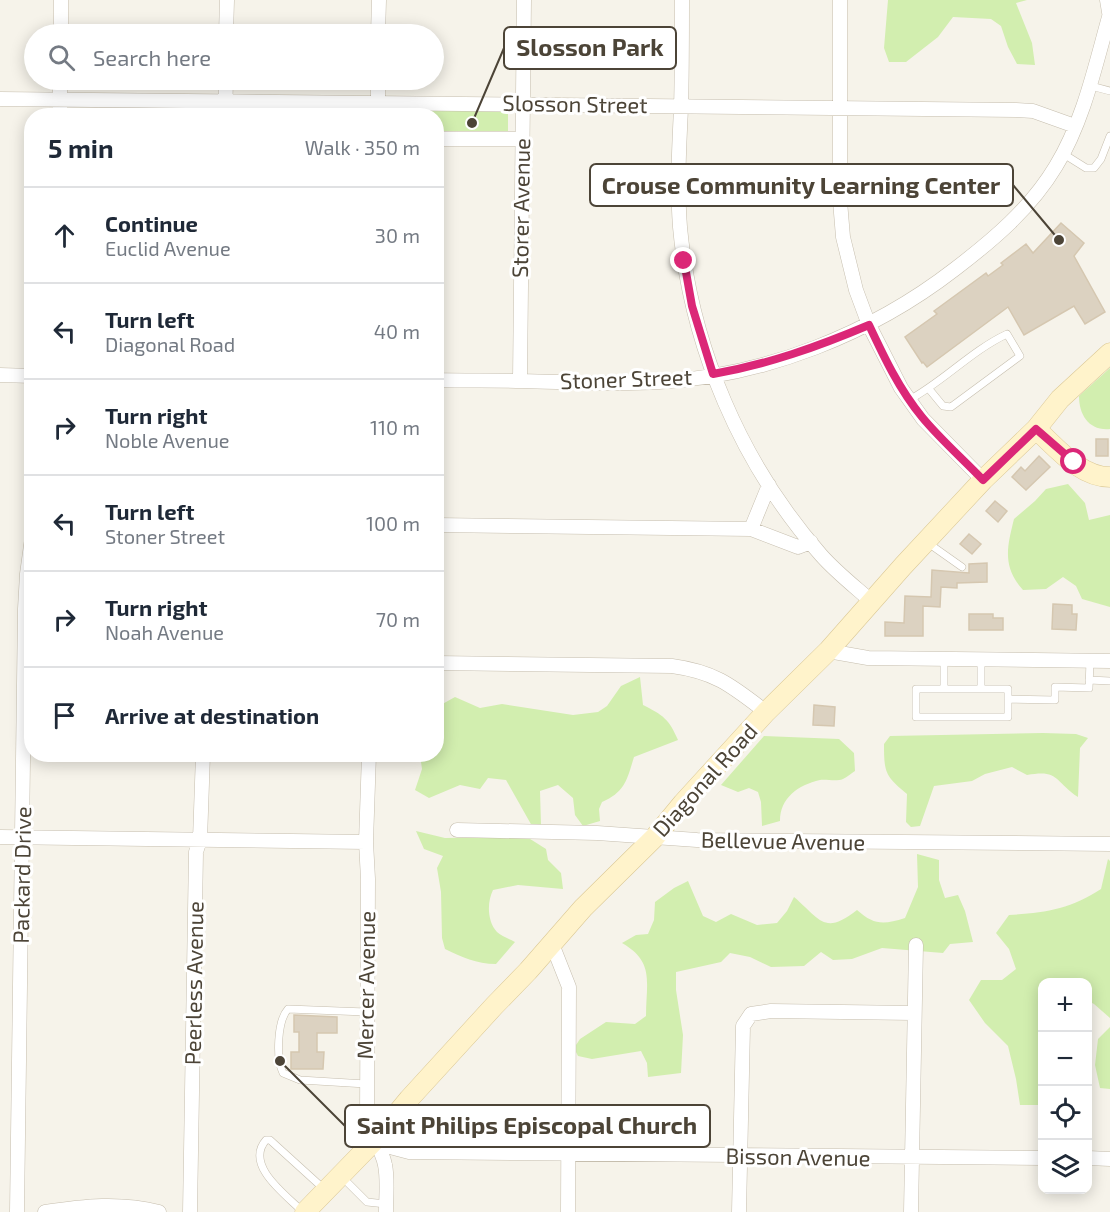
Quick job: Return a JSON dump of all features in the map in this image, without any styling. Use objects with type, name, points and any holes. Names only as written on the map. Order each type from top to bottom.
[{"type":"street","points":[[60,24],[61,0]]},
{"type":"street","points":[[226,24],[227,0]]},
{"type":"street","points":[[378,24],[379,0]]},
{"type":"street","name":"Storer Avenue","points":[[520,381],[525,0]]},
{"type":"street","points":[[682,0],[679,190],[683,250],[692,306],[713,374],[729,413],[769,486],[823,556],[871,602]]},
{"type":"street","points":[[840,0],[838,174],[843,237],[856,290],[886,361],[909,400],[923,419],[983,480]]},
{"type":"street","points":[[1107,0],[1110,18]]},
{"type":"street","name":"Stoner Street","points":[[444,380],[658,382],[755,366],[799,353],[869,325],[943,279],[987,244],[1029,203],[1055,168],[1075,126],[1091,86],[1110,18]]},
{"type":"street","points":[[60,90],[60,108]]},
{"type":"street","points":[[225,108],[226,90]]},
{"type":"street","points":[[378,90],[378,108]]},
{"type":"street","name":"Slosson Street","points":[[0,99],[60,99],[225,108]]},
{"type":"street","name":"Slosson Street","points":[[402,108],[523,103],[1033,111],[1075,126]]},
{"type":"street","points":[[444,139],[522,139]]},
{"type":"street","name":"Diagonal Road","points":[[304,1212],[376,1139],[417,1090],[590,901],[655,837],[766,712],[828,651],[983,480],[1036,429],[1069,390],[1110,353]]},
{"type":"street","points":[[0,375],[24,376]]},
{"type":"street","points":[[1036,429],[1091,475],[1110,477]]},
{"type":"street","points":[[751,529],[769,486]]},
{"type":"street","points":[[444,525],[751,529],[798,547],[811,542]]},
{"type":"street","points":[[828,651],[868,658],[1110,661]]},
{"type":"street","points":[[444,663],[672,666],[717,677],[766,712]]},
{"type":"street","name":"Packard Drive","points":[[17,1212],[24,723]]},
{"type":"street","name":"Peerless Avenue","points":[[190,1212],[196,852],[200,840],[203,762]]},
{"type":"street","name":"Mercer Avenue","points":[[369,762],[366,842],[368,879],[367,1122],[386,1167],[386,1208]]},
{"type":"street","name":"Bellevue Avenue","points":[[457,830],[597,833],[754,841],[1110,844]]},
{"type":"street","points":[[0,837],[366,842]]},
{"type":"street","points":[[552,944],[569,987],[568,1212]]},
{"type":"street","points":[[911,1212],[916,945]]},
{"type":"street","points":[[739,1212],[743,1026],[751,1014],[771,1011],[913,1013]]},
{"type":"street","name":"Bisson Avenue","points":[[376,1139],[390,1147],[409,1152],[435,1153],[1038,1158]]},
{"type":"street","points":[[1092,1158],[1110,1159]]},
{"type":"street","points":[[45,1212],[109,1205],[159,1212]]},
{"type":"lane","points":[[1091,86],[1110,91]]},
{"type":"lane","points":[[1062,153],[1086,168],[1094,168],[1101,159],[1110,136]]},
{"type":"lane","points":[[909,400],[929,389],[990,342],[1007,334],[1020,356],[951,407],[943,406],[929,389]]},
{"type":"lane","points":[[926,541],[962,567]]},
{"type":"lane","points":[[944,660],[944,689]]},
{"type":"lane","points":[[981,660],[981,689]]},
{"type":"lane","points":[[1008,699],[1055,700],[1055,687],[1089,688],[1089,661]]},
{"type":"lane","points":[[1089,680],[1110,681]]},
{"type":"lane","points":[[916,689],[981,689],[1008,689],[1008,717],[916,717],[916,689]]},
{"type":"lane","points":[[366,1012],[288,1009],[284,1014],[280,1031],[279,1065],[283,1073],[300,1080],[366,1084]]},
{"type":"lane","points":[[435,1153],[436,1123]]},
{"type":"lane","points":[[304,1212],[269,1179],[262,1167],[261,1149],[266,1140],[270,1140],[326,1190]]},
{"type":"lane","points":[[340,1176],[367,1202],[386,1208]]},
{"type":"green space","points":[[888,0],[1027,0],[1016,3],[1032,43],[1035,65],[1017,64],[1001,26],[991,19],[953,17],[938,37],[906,62],[889,62],[884,48]]},
{"type":"green space","points":[[444,109],[508,110],[508,131],[444,131]]},
{"type":"green space","points":[[1110,368],[1110,429],[1103,429],[1091,424],[1083,415],[1079,396]]},
{"type":"green space","points":[[1068,484],[1085,503],[1089,520],[1110,515],[1110,607],[1082,599],[1076,586],[1063,577],[1046,589],[1023,590],[1009,565],[1008,548],[1014,519],[1046,489]]},
{"type":"green space","points":[[640,677],[643,705],[665,718],[678,740],[634,757],[624,784],[616,794],[602,802],[599,809],[600,821],[583,826],[575,815],[573,798],[558,785],[540,791],[541,825],[532,826],[506,780],[488,778],[480,789],[460,785],[429,798],[415,790],[422,769],[421,762],[444,762],[444,703],[455,697],[480,708],[502,704],[573,715],[598,712],[607,706],[621,686]]},
{"type":"green space","points":[[1076,734],[1088,738],[1080,748],[1078,797],[1051,775],[1027,775],[1012,767],[985,774],[972,781],[934,786],[920,826],[911,827],[906,822],[907,794],[894,783],[885,767],[884,744],[890,736]]},
{"type":"green space","points":[[764,736],[839,739],[854,753],[855,771],[840,780],[820,780],[804,785],[787,799],[780,821],[762,826],[761,802],[758,792],[749,788],[738,792],[721,785]]},
{"type":"green space","points":[[416,831],[445,838],[527,837],[546,849],[548,860],[561,873],[563,889],[518,885],[493,890],[489,906],[491,922],[499,933],[515,942],[496,964],[482,963],[463,957],[445,949],[442,938],[441,892],[437,868],[443,856],[424,849]]},
{"type":"green space","points":[[917,854],[939,860],[939,880],[945,898],[958,895],[965,911],[973,942],[950,944],[943,953],[882,948],[852,959],[833,960],[821,952],[804,966],[771,967],[750,957],[730,953],[721,962],[676,972],[676,990],[683,1035],[681,1073],[648,1077],[647,1063],[641,1051],[592,1059],[578,1056],[574,1048],[580,1039],[606,1022],[635,1024],[646,1016],[647,983],[644,965],[633,950],[622,943],[636,935],[648,934],[654,920],[655,902],[674,888],[688,881],[703,916],[716,922],[731,914],[757,925],[777,923],[787,911],[794,897],[823,922],[837,922],[857,910],[874,921],[891,922],[905,918],[918,887]]},
{"type":"green space","points":[[1108,859],[1110,861],[1110,1018],[1092,1003],[1092,978],[1038,978],[1038,1105],[1020,1105],[1008,1046],[985,1023],[969,1000],[981,980],[1002,980],[1016,969],[1009,949],[996,933],[1009,915],[1057,909],[1090,896],[1101,889]]},
{"type":"green space","points":[[1110,1027],[1110,1089],[1100,1088],[1095,1065],[1098,1039]]},
{"type":"building","points":[[1061,223],[1084,243],[1074,256],[1105,312],[1085,324],[1074,306],[1024,335],[1008,307],[927,367],[922,363],[905,337],[937,314],[934,311],[986,273],[988,276],[1026,244],[1033,253]]},
{"type":"building","points":[[1096,439],[1108,439],[1108,456],[1096,456]]},
{"type":"building","points":[[1039,456],[1050,467],[1026,490],[1012,477],[1021,467],[1025,471]]},
{"type":"building","points":[[995,501],[1007,511],[998,522],[986,511]]},
{"type":"building","points":[[969,534],[981,544],[972,554],[960,544]]},
{"type":"building","points":[[987,563],[987,582],[957,583],[957,588],[941,587],[940,607],[923,606],[923,636],[885,636],[885,622],[904,623],[905,596],[931,597],[932,570],[969,573],[969,564]]},
{"type":"building","points":[[1053,604],[1072,605],[1072,614],[1077,614],[1076,630],[1052,629]]},
{"type":"building","points":[[969,614],[993,614],[993,618],[1003,618],[1003,630],[969,630]]},
{"type":"building","points":[[814,705],[835,707],[834,726],[813,725]]},
{"type":"building","points":[[294,1015],[337,1017],[337,1033],[317,1033],[317,1052],[324,1052],[323,1069],[291,1069],[291,1052],[299,1052],[299,1032],[294,1032]]},
{"type":"place","name":"Slosson Park","points":[[472,123]]},
{"type":"place","name":"Crouse Community Learning Center","points":[[1059,240]]},
{"type":"place","name":"Saint Philips Episcopal Church","points":[[280,1061]]},
{"type":"route","points":[[684,261],[692,306],[713,374],[755,366],[809,350],[869,325],[886,361],[913,406],[983,480],[1036,429],[1074,462]]}]
